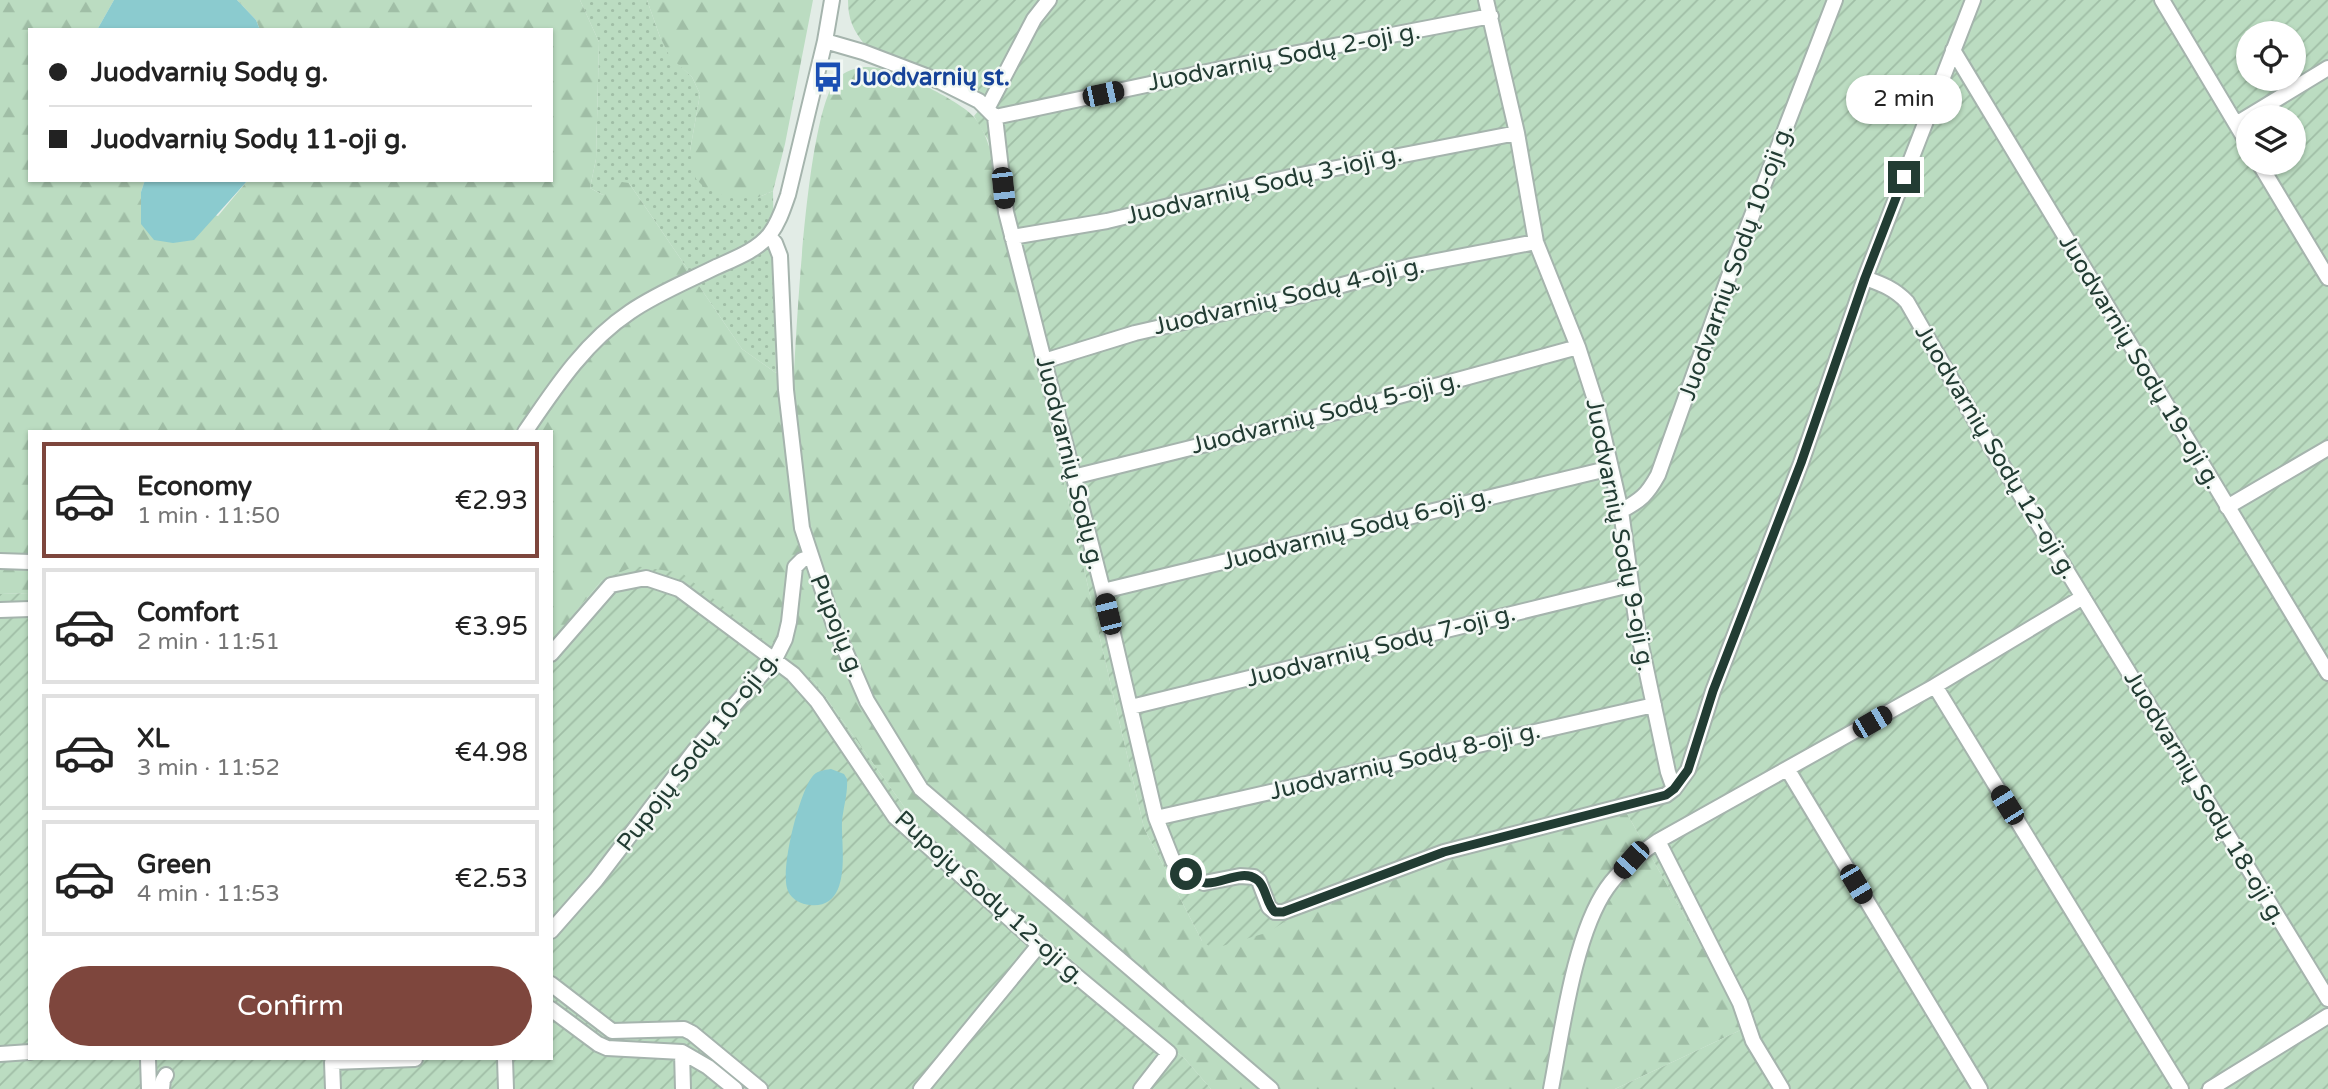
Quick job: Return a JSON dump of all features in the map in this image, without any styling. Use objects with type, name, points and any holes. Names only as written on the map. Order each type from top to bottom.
[{"type":"street","points":[[526,430],[560,380],[599,337],[631,311],[747,252],[769,236],[779,220],[788,195],[825,41],[832,0]]},
{"type":"street","points":[[825,41],[863,52],[939,81],[979,101],[991,113],[1034,19],[1049,0]]},
{"type":"street","name":"Juodvarnių Sodų 9-oji g.","points":[[1486,0],[1517,133],[1536,242],[1578,347],[1596,403],[1621,511],[1637,626],[1674,789]]},
{"type":"street","name":"Juodvarnių Sodų 10-oji g.","points":[[1621,511],[1641,500],[1650,491],[1658,475],[1739,249],[1835,0]]},
{"type":"street","points":[[1674,789],[1688,770],[1713,691],[1801,463],[1865,278],[1973,0]]},
{"type":"street","points":[[2162,0],[2236,124]]},
{"type":"street","name":"Juodvarnių Sodų 2-oji g.","points":[[991,113],[1491,16]]},
{"type":"street","name":"Juodvarnių Sodų 19-oji g.","points":[[1953,50],[2328,673]]},
{"type":"street","points":[[2267,105],[2328,68]]},
{"type":"street","name":"Juodvarnių Sodų g.","points":[[991,113],[1006,212],[1131,707],[1156,818],[1174,861],[1186,874],[1204,883],[1240,876],[1254,877],[1259,881],[1269,907],[1275,912],[1283,912],[1444,852],[1666,795],[1674,789]]},
{"type":"street","name":"Juodvarnių Sodų 3-ioji g.","points":[[1012,237],[1107,220],[1290,177],[1517,133]]},
{"type":"street","points":[[2266,175],[2327,274]]},
{"type":"street","name":"Pupojų g.","points":[[769,236],[780,256],[786,390],[802,528],[834,625],[867,701],[921,789],[1271,1089]]},
{"type":"street","name":"Juodvarnių Sodų 4-oji g.","points":[[1044,361],[1135,333],[1324,290],[1411,266],[1536,242]]},
{"type":"street","name":"Juodvarnių Sodų 12-oji g.","points":[[1551,1089],[1569,993],[1588,924],[1606,888],[1631,860],[1658,841],[1935,686],[2083,597],[1976,422],[1907,302],[1887,285],[1865,278]]},
{"type":"street","name":"Juodvarnių Sodų 5-oji g.","points":[[1073,477],[1373,403],[1578,347]]},
{"type":"street","points":[[2227,507],[2328,448]]},
{"type":"street","name":"Juodvarnių Sodų 6-oji g.","points":[[1102,591],[1611,468]]},
{"type":"street","name":"Pupojų Sodų 10-oji g.","points":[[553,929],[596,880],[695,750],[775,659],[785,639],[789,622],[795,567],[810,557]]},
{"type":"street","points":[[0,561],[28,562]]},
{"type":"street","name":"Pupojų Sodų 12-oji g.","points":[[553,652],[611,584],[646,578],[679,589],[775,659],[793,674],[817,701],[895,817],[1039,945],[1169,1053],[1141,1089]]},
{"type":"street","name":"Juodvarnių Sodų 7-oji g.","points":[[1131,707],[1630,585]]},
{"type":"street","name":"Juodvarnių Sodų 18-oji g.","points":[[2083,597],[2328,999]]},
{"type":"street","points":[[0,610],[28,609]]},
{"type":"street","points":[[1935,686],[2181,1089]]},
{"type":"street","name":"Juodvarnių Sodų 8-oji g.","points":[[1156,818],[1654,705]]},
{"type":"street","points":[[1788,770],[1980,1089]]},
{"type":"street","points":[[1658,841],[1740,1003],[1753,1041],[1782,1089]]},
{"type":"street","points":[[920,1089],[1039,945]]},
{"type":"street","points":[[553,986],[612,1031],[676,1028],[692,1033],[760,1089]]},
{"type":"street","points":[[553,1010],[607,1048],[682,1052],[708,1067],[736,1089]]},
{"type":"street","points":[[2210,1089],[2328,1016]]},
{"type":"street","points":[[0,1054],[28,1052]]},
{"type":"street","points":[[682,1052],[683,1089]]},
{"type":"street","points":[[148,1060],[149,1089]]},
{"type":"street","points":[[333,1089],[332,1062],[387,1060]]},
{"type":"street","points":[[505,1060],[506,1089]]},
{"type":"green space","points":[[0,0],[114,0],[98,28],[28,28],[28,182],[144,182],[141,192],[218,216],[246,182],[553,182],[553,28],[259,28],[256,20],[237,0],[580,0],[599,42],[596,159],[590,188],[603,195],[615,181],[629,183],[742,349],[776,373],[794,372],[806,215],[819,126],[829,94],[840,76],[851,70],[862,67],[883,69],[930,89],[964,108],[974,117],[987,140],[1006,233],[1144,828],[1202,941],[1298,905],[1449,857],[1626,812],[1747,1027],[1615,1089],[1211,1089],[1185,1059],[918,826],[814,681],[602,580],[553,640],[553,430],[28,430],[28,593],[0,594]]},
{"type":"green space","points":[[580,0],[647,0],[670,56],[692,77],[700,94],[690,151],[759,197],[773,191],[776,373],[742,349],[629,183],[603,195],[590,188],[596,159],[599,42]]},
{"type":"green space","points":[[647,0],[813,0],[785,144],[773,191],[759,197],[731,198],[705,188],[696,179],[690,151],[700,94],[692,77],[670,57]]},
{"type":"green space","points":[[848,0],[2328,0],[2328,1089],[1615,1089],[1747,1027],[1626,812],[1449,857],[1298,905],[1289,919],[1269,932],[1219,947],[1209,946],[1202,941],[1144,828],[1006,233],[988,140],[974,116],[986,102],[865,45],[852,24]]},
{"type":"green space","points":[[635,566],[682,573],[814,681],[918,826],[1185,1059],[1211,1089],[0,1089],[0,594],[28,593],[28,1060],[553,1060],[553,640],[602,580]]},
{"type":"water","points":[[114,0],[237,0],[256,20],[259,28],[98,28]]},
{"type":"water","points":[[144,182],[246,182],[194,240],[173,243],[154,240],[141,224],[141,192]]},
{"type":"water","points":[[831,769],[844,774],[847,779],[842,822],[842,874],[833,897],[824,904],[810,905],[800,903],[788,891],[788,851],[796,816],[807,786],[816,773]]},
{"type":"place","name":"Juodvarnių st.","points":[[828,77]]},
{"type":"route","points":[[1186,874],[1204,883],[1240,876],[1254,877],[1259,881],[1269,907],[1275,912],[1283,912],[1444,852],[1666,795],[1674,789],[1688,770],[1713,691],[1801,463],[1865,278],[1904,177]]}]
